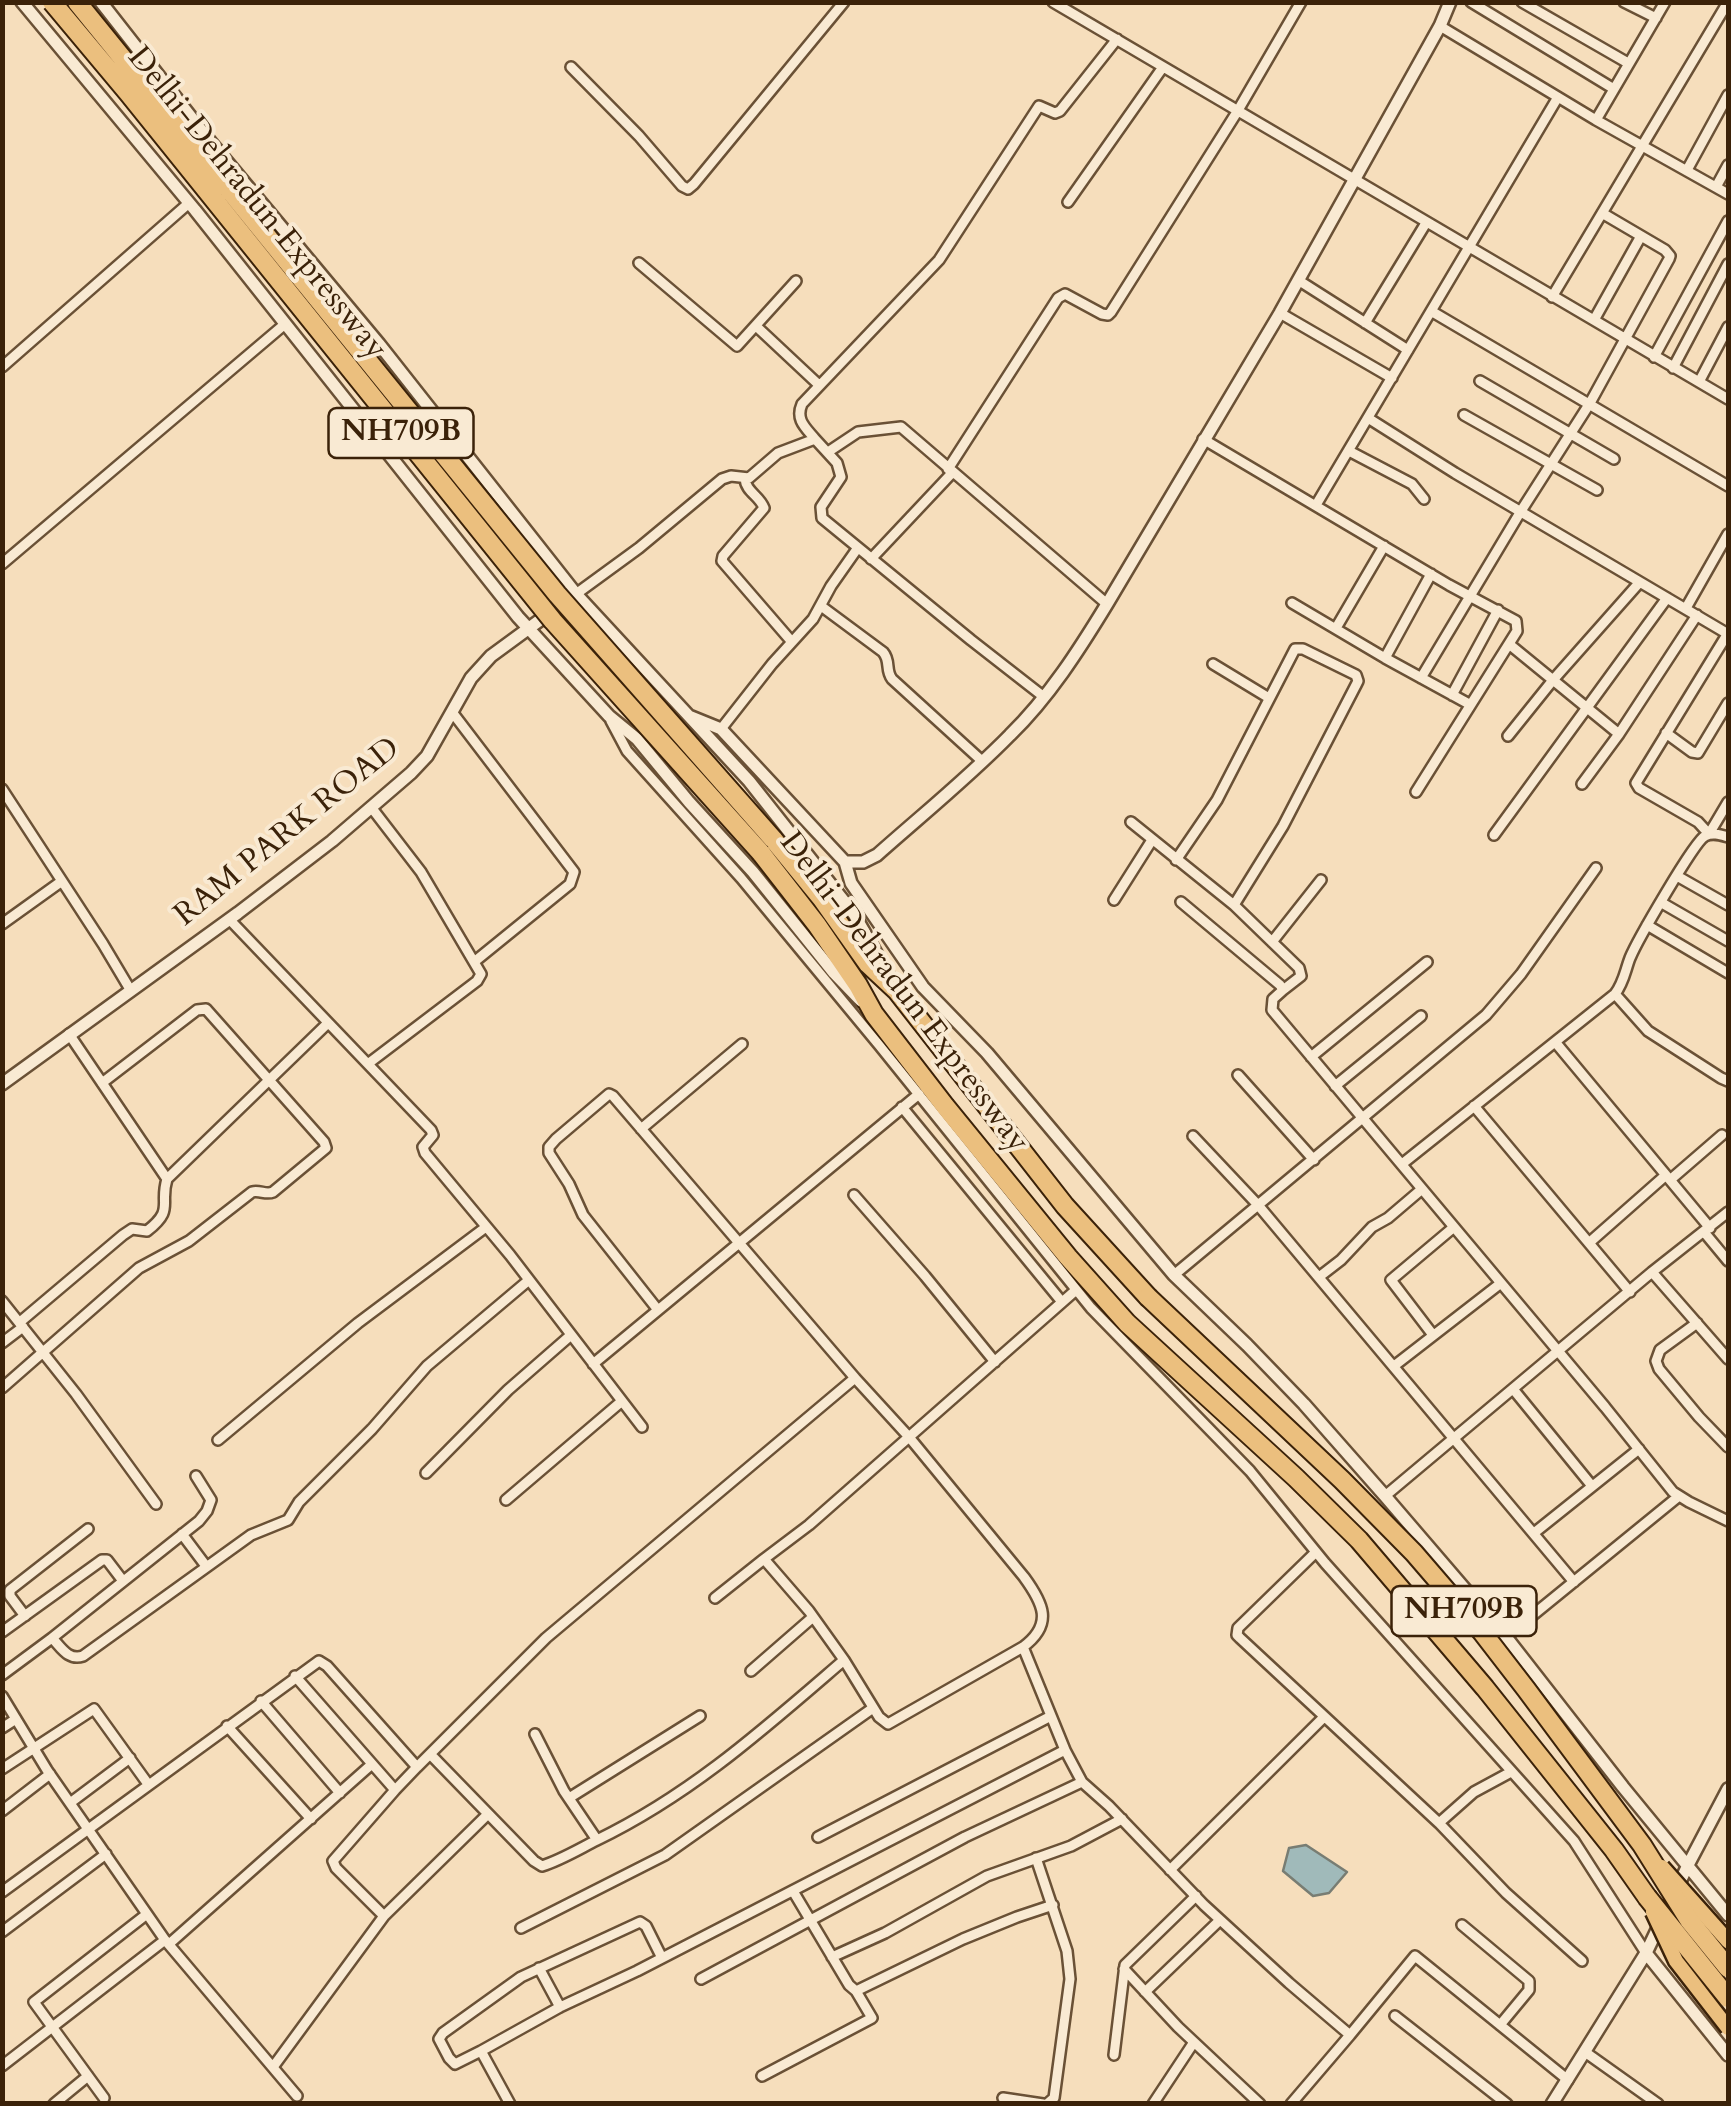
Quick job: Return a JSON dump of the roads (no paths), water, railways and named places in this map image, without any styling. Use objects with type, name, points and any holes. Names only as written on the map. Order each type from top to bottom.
[{"type":"highway","name":"Delhi-Dehradun Expressway","points":[[52,2],[553,621],[822,899],[868,964],[897,991],[1065,1206],[1148,1298],[1414,1553],[1494,1647],[1642,1844],[1690,1920],[1728,1968]]},
{"type":"highway","name":"Delhi-Dehradun Expressway","points":[[77,2],[557,594],[767,846],[874,1014],[1068,1258],[1127,1323],[1359,1540],[1485,1688],[1728,1998]]},
{"type":"main road","points":[[1642,1844],[1728,1941]]},
{"type":"main road","points":[[1646,1897],[1676,1961],[1728,2028]]},
{"type":"street","points":[[22,2],[528,628],[609,716],[637,740],[753,872],[834,973],[874,1014]]},
{"type":"street","points":[[100,2],[576,594],[749,781],[854,914],[897,991]]},
{"type":"street","points":[[571,67],[688,189],[844,2]]},
{"type":"street","points":[[1052,2],[1728,399]]},
{"type":"street","points":[[871,559],[950,472],[1061,295],[1102,314],[1112,312],[1301,2]]},
{"type":"street","points":[[846,862],[863,862],[878,855],[1011,735],[1082,647],[1280,313],[1450,2]]},
{"type":"street","points":[[1470,2],[1614,89]]},
{"type":"street","points":[[1522,2],[1628,63]]},
{"type":"street","points":[[1624,2],[1656,18]]},
{"type":"street","points":[[1596,120],[1665,2]]},
{"type":"street","points":[[1552,297],[1728,2]]},
{"type":"street","points":[[1440,26],[1728,194]]},
{"type":"street","points":[[1044,697],[822,518],[820,507],[841,477],[838,463],[802,424],[799,410],[939,260],[1039,106],[1055,113],[1060,111],[1118,39]]},
{"type":"street","points":[[1068,202],[1163,67]]},
{"type":"street","points":[[1686,170],[1728,94]]},
{"type":"street","points":[[1316,504],[1558,97]]},
{"type":"street","points":[[1716,187],[1728,165]]},
{"type":"street","points":[[2,367],[189,204]]},
{"type":"street","points":[[1421,678],[1590,403],[1670,256],[1602,213]]},
{"type":"street","points":[[1654,357],[1728,220]]},
{"type":"street","points":[[1365,323],[1426,223]]},
{"type":"street","points":[[1594,320],[1641,236]]},
{"type":"street","points":[[639,263],[734,346],[796,282]]},
{"type":"street","points":[[1673,368],[1728,264]]},
{"type":"street","points":[[1298,280],[1408,350]]},
{"type":"street","points":[[1431,311],[1728,486]]},
{"type":"street","points":[[1280,313],[1392,378]]},
{"type":"street","points":[[2,564],[284,324]]},
{"type":"street","points":[[756,326],[820,385]]},
{"type":"street","points":[[1699,382],[1728,326]]},
{"type":"street","points":[[1480,380],[1614,459]]},
{"type":"street","points":[[1464,414],[1597,490]]},
{"type":"street","points":[[1368,418],[1728,634],[1636,780],[1637,786],[1698,822],[1710,834],[1728,838]]},
{"type":"street","points":[[828,452],[858,432],[896,426],[906,430],[950,472],[1108,604]]},
{"type":"street","points":[[1204,439],[1518,625],[1416,792]]},
{"type":"street","points":[[576,594],[722,479],[753,476],[778,453],[815,440]]},
{"type":"street","points":[[1348,451],[1412,484],[1424,500]]},
{"type":"street","points":[[745,479],[764,508],[722,561],[792,642]]},
{"type":"street","points":[[1686,608],[1728,534]]},
{"type":"street","points":[[1336,628],[1384,546]]},
{"type":"street","points":[[721,729],[803,632],[858,549]]},
{"type":"street","points":[[1386,658],[1431,574]]},
{"type":"street","points":[[1508,736],[1640,583]]},
{"type":"street","name":"RAM PARK ROAD","points":[[2,1084],[332,841],[427,756],[472,678],[492,656],[576,594]]},
{"type":"street","points":[[1494,835],[1667,598]]},
{"type":"street","points":[[1292,603],[1470,704]]},
{"type":"street","points":[[821,606],[883,652],[888,660],[888,674],[982,761]]},
{"type":"street","points":[[1452,695],[1498,610]]},
{"type":"street","points":[[1582,784],[1697,615]]},
{"type":"street","points":[[1509,644],[1619,734]]},
{"type":"street","points":[[1176,860],[1217,800],[1295,649],[1358,678],[1284,826],[1234,905]]},
{"type":"street","points":[[1213,664],[1269,698]]},
{"type":"street","points":[[1666,733],[1698,753],[1728,703]]},
{"type":"street","points":[[452,712],[574,872],[570,884],[474,962]]},
{"type":"street","points":[[609,716],[627,750],[741,878],[1076,1290],[1250,1471],[1316,1552],[1574,1841],[1646,1954],[1728,2055]]},
{"type":"street","points":[[689,716],[721,729],[846,862],[851,884],[923,987],[987,1053],[1174,1275],[1292,1392],[1386,1496],[1506,1637],[1728,1915]]},
{"type":"street","points":[[2,789],[131,991]]},
{"type":"street","points":[[1402,1164],[1615,994],[1647,925],[1696,844],[1710,834],[1728,802]]},
{"type":"street","points":[[369,1063],[477,982],[481,974],[421,872],[371,807]]},
{"type":"street","points":[[1130,822],[1234,905],[1302,973],[1271,1002],[1272,1010],[1673,1492],[1728,1521]]},
{"type":"street","points":[[1114,900],[1152,840]]},
{"type":"street","points":[[1174,1275],[1486,1015],[1596,868]]},
{"type":"street","points":[[1677,876],[1728,905]]},
{"type":"street","points":[[1272,942],[1321,880]]},
{"type":"street","points":[[2,924],[62,881]]},
{"type":"street","points":[[1181,902],[1283,990]]},
{"type":"street","points":[[1662,903],[1728,942]]},
{"type":"street","points":[[229,919],[431,1130],[433,1135],[424,1150],[642,1427]]},
{"type":"street","points":[[1647,925],[1728,973]]},
{"type":"street","points":[[1311,1058],[1427,962]]},
{"type":"street","points":[[1615,994],[1648,1031],[1728,1080]]},
{"type":"street","points":[[2,1388],[139,1268],[189,1241],[252,1192],[273,1192],[326,1148],[202,1008],[102,1082]]},
{"type":"street","points":[[1334,1086],[1421,1016]]},
{"type":"street","points":[[2,1343],[128,1231],[147,1231],[156,1224],[166,1208],[164,1189],[168,1178],[328,1022]]},
{"type":"street","points":[[69,1034],[168,1178]]},
{"type":"street","points":[[1556,1042],[1668,1178],[1728,1262]]},
{"type":"street","points":[[641,1129],[742,1044]]},
{"type":"street","points":[[1238,1076],[1314,1160]]},
{"type":"street","points":[[658,1310],[583,1216],[569,1184],[548,1153],[556,1139],[609,1094],[909,1437],[1032,1589],[1044,1622],[1023,1647],[888,1724],[882,1721],[813,1617],[764,1560]]},
{"type":"street","points":[[593,1364],[919,1094]]},
{"type":"street","points":[[1474,1106],[1630,1292]]},
{"type":"street","points":[[902,1107],[1062,1302]]},
{"type":"street","points":[[1590,1242],[1722,1135]]},
{"type":"street","points":[[1193,1136],[1258,1205],[1574,1582]]},
{"type":"street","points":[[1319,1277],[1372,1227],[1397,1212],[1422,1189]]},
{"type":"street","points":[[854,1195],[994,1362]]},
{"type":"street","points":[[1386,1496],[1728,1212]]},
{"type":"street","points":[[218,1440],[358,1323],[486,1227]]},
{"type":"street","points":[[1433,1334],[1392,1280],[1454,1227]]},
{"type":"street","points":[[1652,1272],[1728,1359]]},
{"type":"street","points":[[52,1638],[67,1654],[83,1656],[251,1535],[288,1520],[298,1502],[372,1429],[428,1366],[529,1280]]},
{"type":"street","points":[[1394,1366],[1501,1284]]},
{"type":"street","points":[[714,1598],[810,1525],[1076,1290]]},
{"type":"street","points":[[2,1300],[7,1315],[21,1324],[44,1353],[156,1504]]},
{"type":"street","points":[[1697,1324],[1660,1350],[1656,1361],[1698,1417],[1728,1447]]},
{"type":"street","points":[[426,1472],[508,1390],[571,1336]]},
{"type":"street","points":[[384,1916],[333,1861],[395,1790],[546,1638],[855,1378]]},
{"type":"street","points":[[1513,1389],[1592,1486]]},
{"type":"street","points":[[506,1500],[622,1401]]},
{"type":"street","points":[[1534,1533],[1639,1449]]},
{"type":"street","points":[[2,1675],[198,1522],[211,1500],[196,1476]]},
{"type":"street","points":[[1506,1637],[1679,1496]]},
{"type":"street","points":[[24,1616],[10,1590],[88,1529]]},
{"type":"street","points":[[182,1534],[206,1566]]},
{"type":"street","points":[[1316,1552],[1236,1632],[1439,1823],[1506,1893],[1582,1961]]},
{"type":"street","points":[[2,1632],[102,1560],[107,1560],[123,1581]]},
{"type":"street","points":[[751,1671],[813,1617]]},
{"type":"street","points":[[1023,1647],[1064,1750],[1082,1782],[1220,1920],[1350,2035]]},
{"type":"street","points":[[430,1754],[542,1866],[641,1819],[748,1743],[844,1660]]},
{"type":"street","points":[[2,1892],[314,1663],[323,1662],[417,1767]]},
{"type":"street","points":[[295,1676],[395,1790]]},
{"type":"street","points":[[2,1696],[50,1774],[167,1942],[297,2096]]},
{"type":"street","points":[[261,1701],[340,1793]]},
{"type":"street","points":[[522,1928],[664,1855],[873,1708]]},
{"type":"street","points":[[2,1768],[94,1709],[148,1784]]},
{"type":"street","points":[[569,1798],[700,1716]]},
{"type":"street","points":[[818,1837],[1051,1716]]},
{"type":"street","points":[[1170,1870],[1324,1717]]},
{"type":"street","points":[[2,1728],[16,1719]]},
{"type":"street","points":[[227,1726],[310,1819]]},
{"type":"street","points":[[535,1734],[597,1840]]},
{"type":"street","points":[[662,1958],[646,1926],[640,1922],[504,1988],[440,2036],[440,2042],[456,2064],[560,2007],[662,1958],[1064,1750]]},
{"type":"street","points":[[70,1803],[130,1758]]},
{"type":"street","points":[[2,2066],[167,1942],[372,1764]]},
{"type":"street","points":[[1439,1823],[1474,1792],[1512,1772]]},
{"type":"street","points":[[2,1811],[50,1774]]},
{"type":"street","points":[[701,1979],[966,1837],[1082,1782]]},
{"type":"street","points":[[1552,2104],[1646,1954],[1728,1789]]},
{"type":"street","points":[[273,2067],[384,1916],[488,1814]]},
{"type":"street","points":[[832,1957],[885,1934],[987,1876],[1071,1846],[1122,1819]]},
{"type":"street","points":[[2,1932],[106,1854]]},
{"type":"street","points":[[1003,2098],[1045,2104],[1054,2098],[1070,1979],[1067,1951],[1036,1858]]},
{"type":"street","points":[[762,2076],[872,2018],[793,1891]]},
{"type":"street","points":[[1114,2055],[1128,1961],[1196,1896]]},
{"type":"street","points":[[856,1991],[1017,1917],[1053,1906]]},
{"type":"street","points":[[104,2098],[34,2002],[147,1914]]},
{"type":"street","points":[[1145,1992],[1220,1920]]},
{"type":"street","points":[[1462,1925],[1530,1980],[1530,1990],[1500,2024]]},
{"type":"street","points":[[1291,2104],[1416,1956],[1568,2080]]},
{"type":"street","points":[[539,1968],[560,2007]]},
{"type":"street","points":[[1124,1969],[1260,2104]]},
{"type":"street","points":[[1395,2016],[1507,2104]]},
{"type":"street","points":[[1153,2104],[1194,2042]]},
{"type":"street","points":[[481,2051],[510,2104]]},
{"type":"street","points":[[1586,2052],[1658,2104]]},
{"type":"street","points":[[54,2104],[88,2076]]},
{"type":"water","points":[[1306,1845],[1347,1872],[1329,1893],[1313,1896],[1283,1871],[1289,1848]]}]
